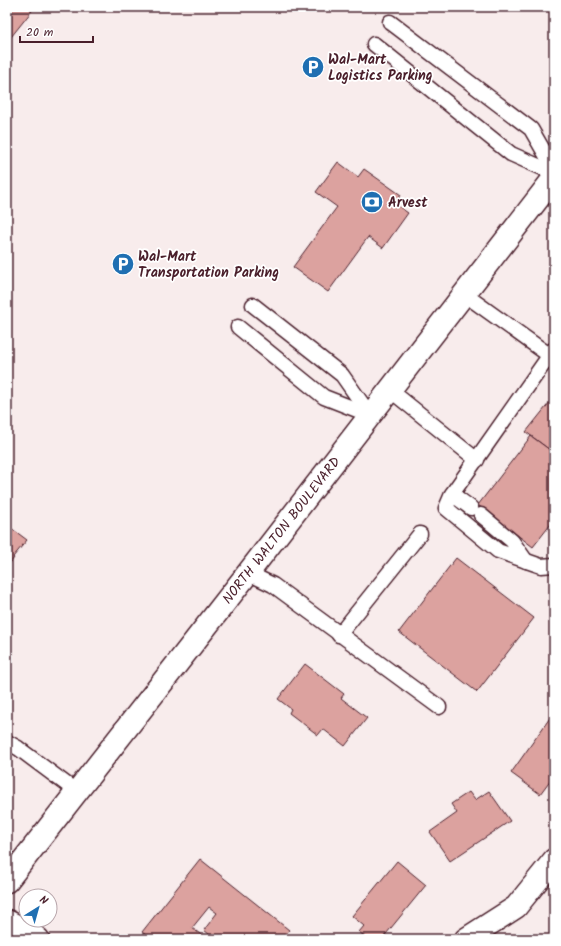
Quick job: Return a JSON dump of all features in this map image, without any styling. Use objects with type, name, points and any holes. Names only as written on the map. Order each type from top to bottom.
[{"type":"main road","name":"NORTH WALTON BOULEVARD","points":[[7,881],[554,178]]},
{"type":"main road","points":[[466,939],[516,907],[554,860]]},
{"type":"main road","points":[[7,921],[31,933],[38,939]]},
{"type":"lane","points":[[390,22],[531,129],[554,169]]},
{"type":"lane","points":[[374,44],[511,154],[554,173]]},
{"type":"lane","points":[[464,294],[552,352],[452,494],[446,508],[498,551],[541,566],[554,564]]},
{"type":"lane","points":[[253,305],[342,374],[370,415]]},
{"type":"lane","points":[[238,327],[324,397],[370,415]]},
{"type":"lane","points":[[390,390],[476,460]]},
{"type":"lane","points":[[452,494],[476,511],[512,541],[526,561]]},
{"type":"lane","points":[[340,635],[420,534]]},
{"type":"lane","points":[[248,573],[273,586],[439,707]]},
{"type":"lane","points":[[7,742],[18,748],[77,792]]},
{"type":"building","points":[[7,7],[35,7],[7,42]]},
{"type":"building","points":[[338,162],[358,177],[364,169],[401,195],[395,204],[408,213],[383,248],[368,237],[328,292],[293,267],[337,207],[316,192]]},
{"type":"building","points":[[554,397],[554,453],[526,432]]},
{"type":"building","points":[[531,436],[554,453],[554,520],[533,547],[478,505]]},
{"type":"building","points":[[7,525],[27,540],[7,567]]},
{"type":"building","points":[[456,558],[534,618],[477,692],[399,632]]},
{"type":"building","points":[[305,664],[344,694],[341,698],[367,718],[345,746],[323,729],[318,735],[289,713],[291,709],[278,699]]},
{"type":"building","points":[[552,715],[554,716],[554,775],[540,794],[511,773]]},
{"type":"building","points":[[489,791],[510,821],[450,861],[430,832],[457,813],[451,804],[469,792],[475,800]]},
{"type":"building","points":[[200,859],[289,930],[282,939],[215,939],[204,930],[217,913],[209,907],[192,928],[204,937],[202,939],[151,939],[142,932]]},
{"type":"building","points":[[397,861],[426,885],[382,939],[368,939],[359,932],[364,926],[352,916]]},
{"type":"place","name":"Wal-Mart Logistics Parking","points":[[313,67]]},
{"type":"place","name":"Arvest","points":[[372,202]]},
{"type":"place","name":"Wal-Mart Transportation Parking","points":[[123,264]]}]
